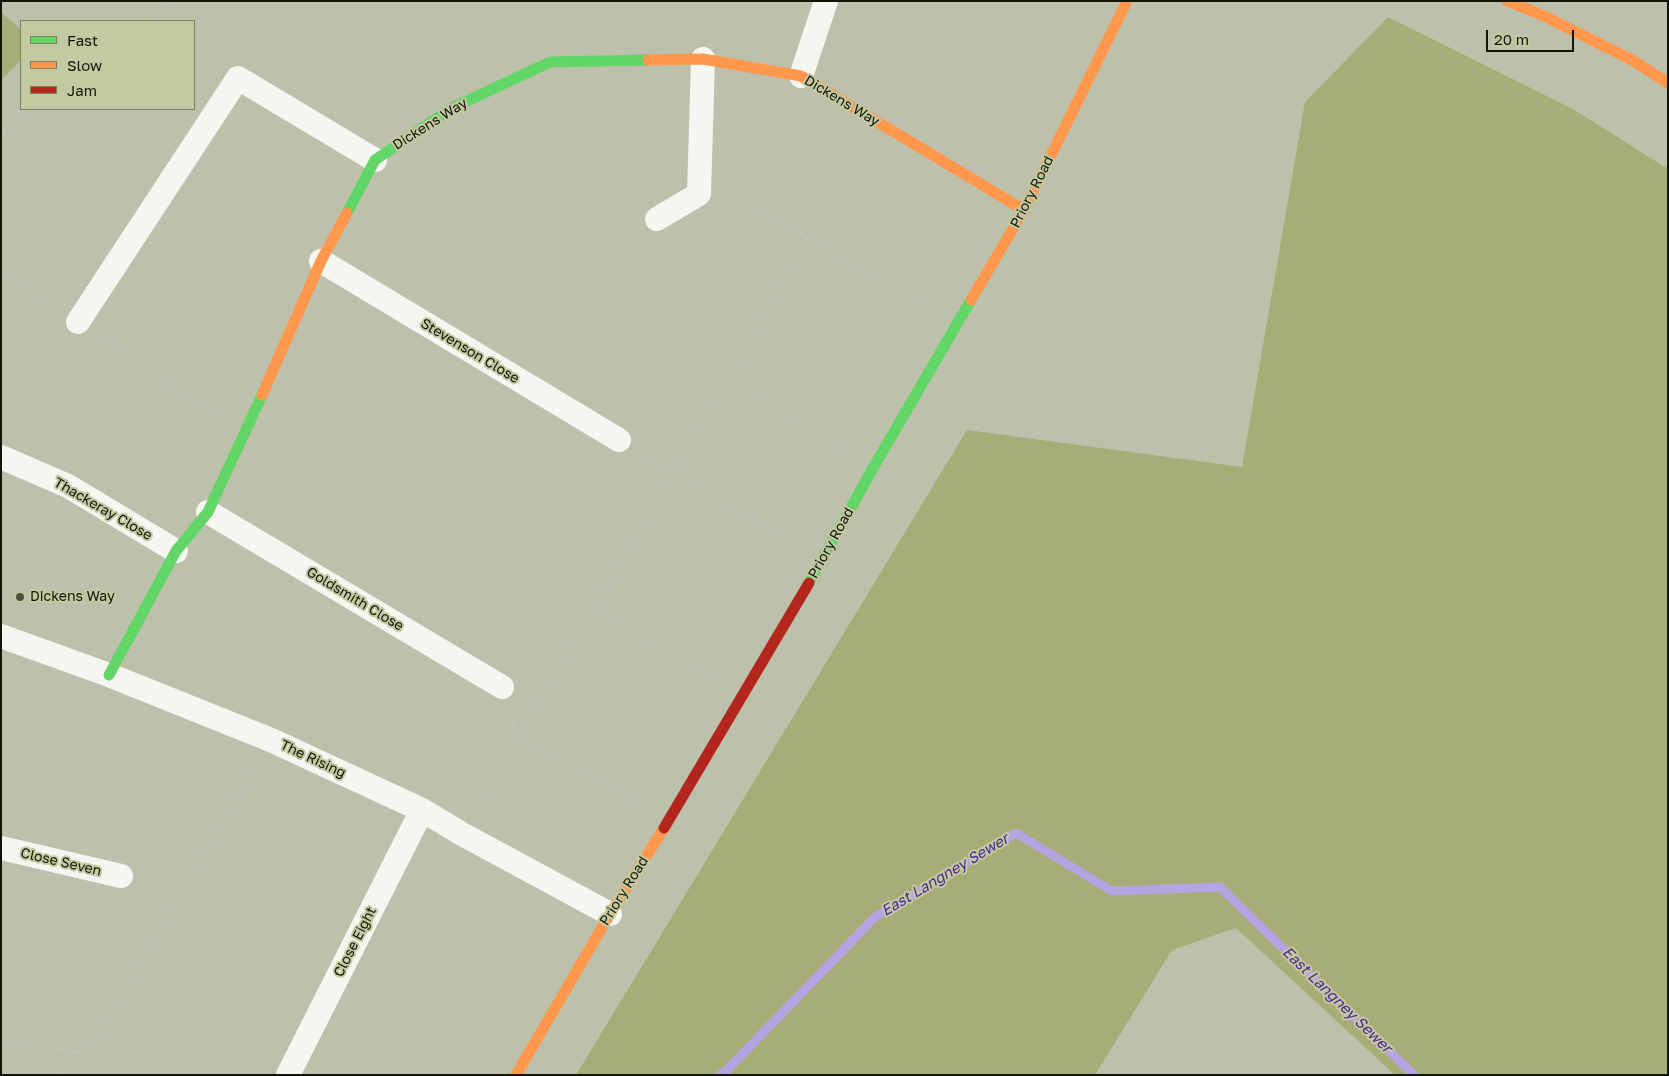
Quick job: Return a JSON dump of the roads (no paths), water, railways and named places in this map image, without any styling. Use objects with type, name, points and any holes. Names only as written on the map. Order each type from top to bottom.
[{"type":"street","points":[[800,76],[826,1]]},
{"type":"street","name":"Priory Road","points":[[516,1075],[821,562],[873,468],[1024,210],[1127,1]]},
{"type":"street","points":[[1507,1],[1542,15],[1632,60],[1668,83]]},
{"type":"street","points":[[658,219],[699,194],[703,59]]},
{"type":"street","name":"Dickens Way","points":[[109,675],[176,551],[208,512],[321,261],[375,160],[452,108],[550,62],[703,59],[800,76],[1024,210]]},
{"type":"street","points":[[78,322],[238,78],[375,160]]},
{"type":"street","name":"Stevenson Close","points":[[321,261],[619,440]]},
{"type":"street","name":"Thackeray Close","points":[[1,457],[68,486],[176,551]]},
{"type":"street","name":"Goldsmith Close","points":[[208,512],[502,687]]},
{"type":"street","name":"The Rising","points":[[1,636],[109,675],[271,740],[422,810],[462,834],[610,914]]},
{"type":"street","name":"Close Eight","points":[[288,1075],[422,810]]},
{"type":"street","name":"Close Seven","points":[[1,848],[121,876]]},
{"type":"waterway","name":"East Langney Sewer","points":[[720,1075],[875,917],[1016,833],[1112,891],[1220,887],[1414,1075]]},
{"type":"place","name":"Dickens Way","points":[[20,597]]}]
